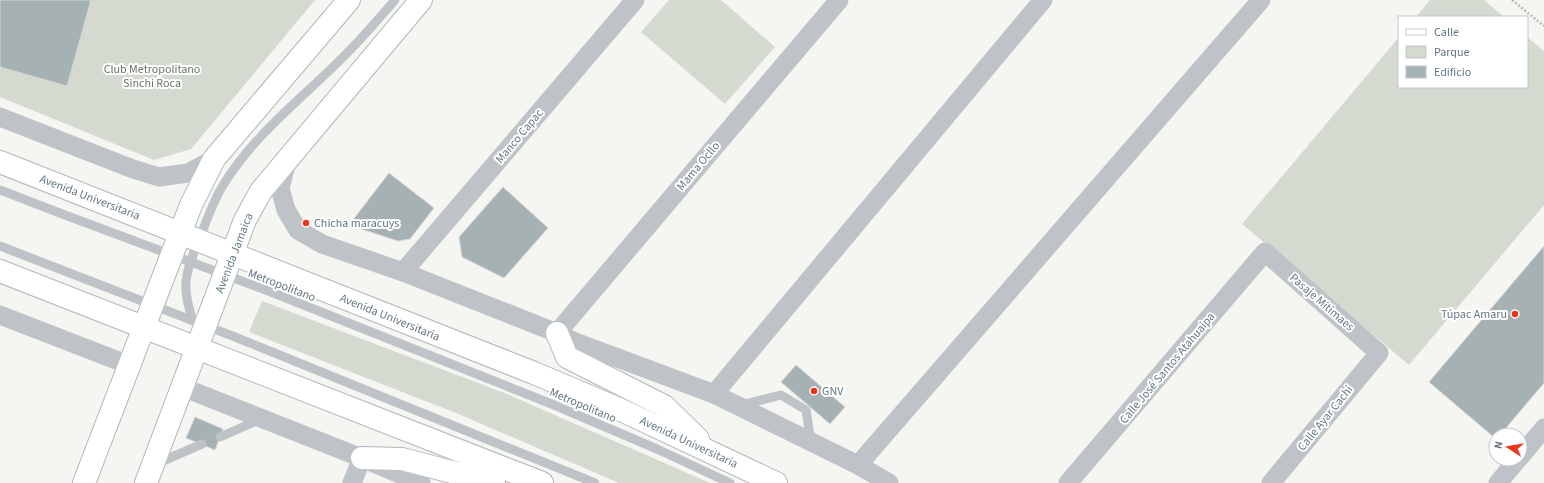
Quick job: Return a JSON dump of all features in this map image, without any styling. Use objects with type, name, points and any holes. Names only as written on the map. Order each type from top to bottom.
[{"type":"main road","points":[[84,483],[152,306],[181,259],[190,236],[193,199],[214,159],[349,0]]},
{"type":"main road","name":"Avenida Jamaica","points":[[149,474],[198,348],[199,324],[224,275],[245,220],[261,191],[421,0]]},
{"type":"main road","name":"Avenida Universitaria","points":[[0,162],[541,376],[619,409],[711,451],[776,483]]},
{"type":"main road","points":[[0,271],[542,483]]},
{"type":"main road","points":[[556,333],[568,357],[664,406],[711,451]]},
{"type":"main road","points":[[362,458],[402,459],[494,483]]},
{"type":"street","name":"Manco Capac","points":[[403,272],[635,0]]},
{"type":"street","name":"Mama Ocllo","points":[[556,333],[839,0]]},
{"type":"street","points":[[714,394],[1043,0]]},
{"type":"street","points":[[858,465],[1261,0]]},
{"type":"street","points":[[0,117],[133,169],[160,177],[188,173],[214,159]]},
{"type":"street","points":[[288,158],[280,188],[286,210],[298,230],[322,244],[403,272],[575,342],[714,394],[858,465],[889,483]]},
{"type":"street","name":"Pasaje Mitimaes","points":[[1265,252],[1379,352]]},
{"type":"street","name":"Calle José Santos Atahuaipa","points":[[1068,483],[1265,252]]},
{"type":"street","points":[[0,315],[129,365]]},
{"type":"street","name":"Calle Ayar Cachi","points":[[1271,483],[1379,352]]},
{"type":"street","points":[[182,388],[362,458],[421,483]]},
{"type":"street","points":[[1528,447],[1544,428]]},
{"type":"street","points":[[352,483],[362,458]]},
{"type":"street","points":[[1498,483],[1511,467]]},
{"type":"lane","points":[[190,236],[210,212],[222,187],[255,142],[288,108],[351,50],[395,0]]},
{"type":"lane","name":"Metropolitano","points":[[0,190],[224,275],[554,405],[657,448],[730,483]]},
{"type":"lane","points":[[0,246],[595,483]]},
{"type":"lane","points":[[181,259],[187,306],[199,324]]},
{"type":"lane","points":[[738,405],[781,395],[806,410],[811,442]]},
{"type":"lane","points":[[220,437],[261,419]]},
{"type":"lane","points":[[149,474],[202,444]]},
{"type":"path","points":[[1512,0],[1544,26]]},
{"type":"green space","name":"Club Metropolitano Sinchi Roca","points":[[0,0],[315,0],[191,149],[154,160],[0,97]]},
{"type":"green space","points":[[669,0],[721,0],[775,47],[725,104],[641,32]]},
{"type":"green space","points":[[1430,0],[1484,0],[1503,16],[1417,16]]},
{"type":"green space","points":[[1398,38],[1398,88],[1528,88],[1528,38],[1544,51],[1544,205],[1409,365],[1242,224]]},
{"type":"green space","points":[[262,301],[507,394],[710,483],[619,483],[456,413],[249,332]]},
{"type":"building","points":[[0,0],[91,0],[67,86],[0,67]]},
{"type":"building","points":[[389,173],[434,208],[410,239],[398,241],[349,225]]},
{"type":"building","points":[[503,187],[548,228],[504,278],[462,257],[459,237]]},
{"type":"building","name":"Túpac Amaru","points":[[1544,246],[1544,383],[1507,427],[1488,427],[1488,432],[1429,382]]},
{"type":"building","points":[[796,365],[845,407],[830,424],[781,382]]},
{"type":"building","points":[[195,417],[223,429],[215,450],[186,438]]},
{"type":"place","name":"Chicha maracuys","points":[[306,223]]},
{"type":"place","name":"Túpac Amaru","points":[[1515,314]]},
{"type":"place","name":"GNV","points":[[814,391]]}]
